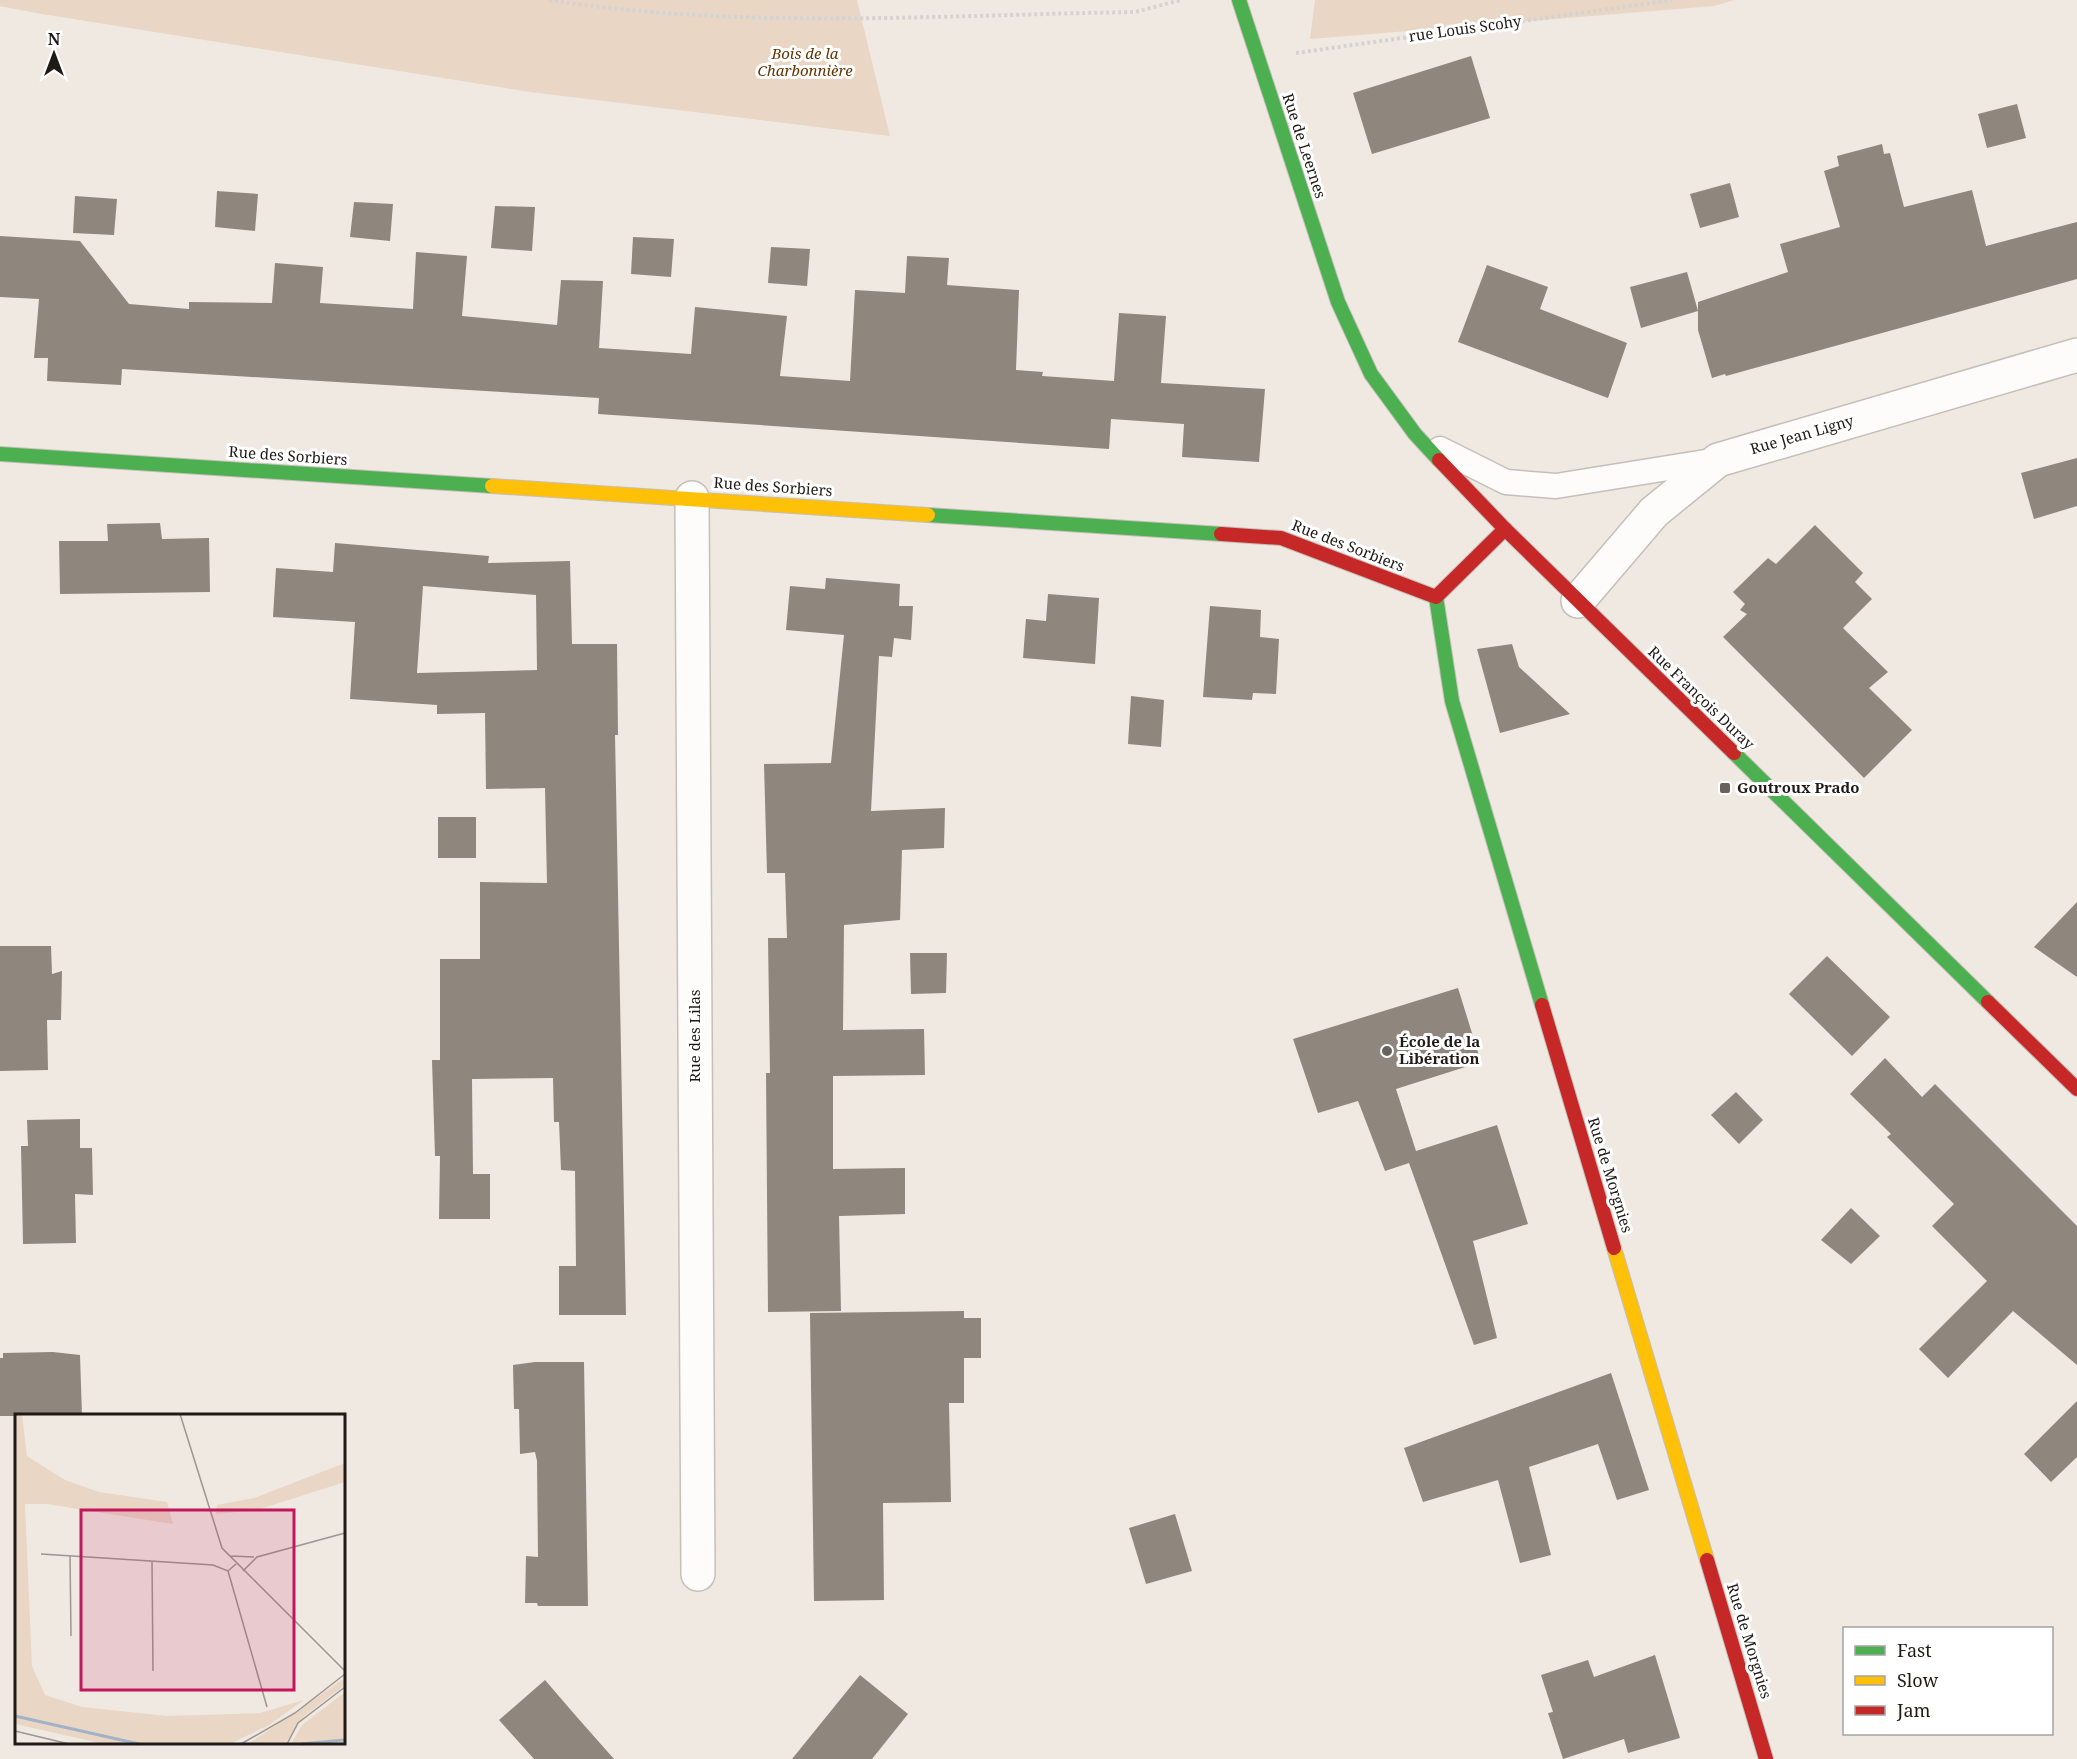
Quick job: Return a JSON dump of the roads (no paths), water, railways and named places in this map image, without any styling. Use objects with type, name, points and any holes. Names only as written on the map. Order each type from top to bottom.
[{"type":"street","name":"Rue de Leernes","points":[[1239,0],[1338,302]]},
{"type":"street","name":"Rue François Duray","points":[[1338,302],[1371,374],[1415,434],[1578,602],[2077,1089]]},
{"type":"street","name":"Rue Jean Ligny","points":[[1578,602],[1654,512],[1718,460],[2077,355]]},
{"type":"street","name":"Rue des Sorbiers","points":[[0,454],[1281,538],[1436,597]]},
{"type":"street","name":"Rue des Lilas","points":[[692,498],[698,1574]]},
{"type":"street","points":[[1436,597],[1505,529]]},
{"type":"street","name":"Rue de Morgnies","points":[[1436,597],[1452,701],[1767,1759]]},
{"type":"lane","points":[[1415,434],[1465,464],[1506,482],[1557,486],[1718,460]]},
{"type":"place","name":"Goutroux Prado","points":[[1725,788]]},
{"type":"place","name":"École de la Libération","points":[[1387,1051]]},
{"type":"park label","name":"Bois de la Charbonnière","points":[[805,62]]}]
